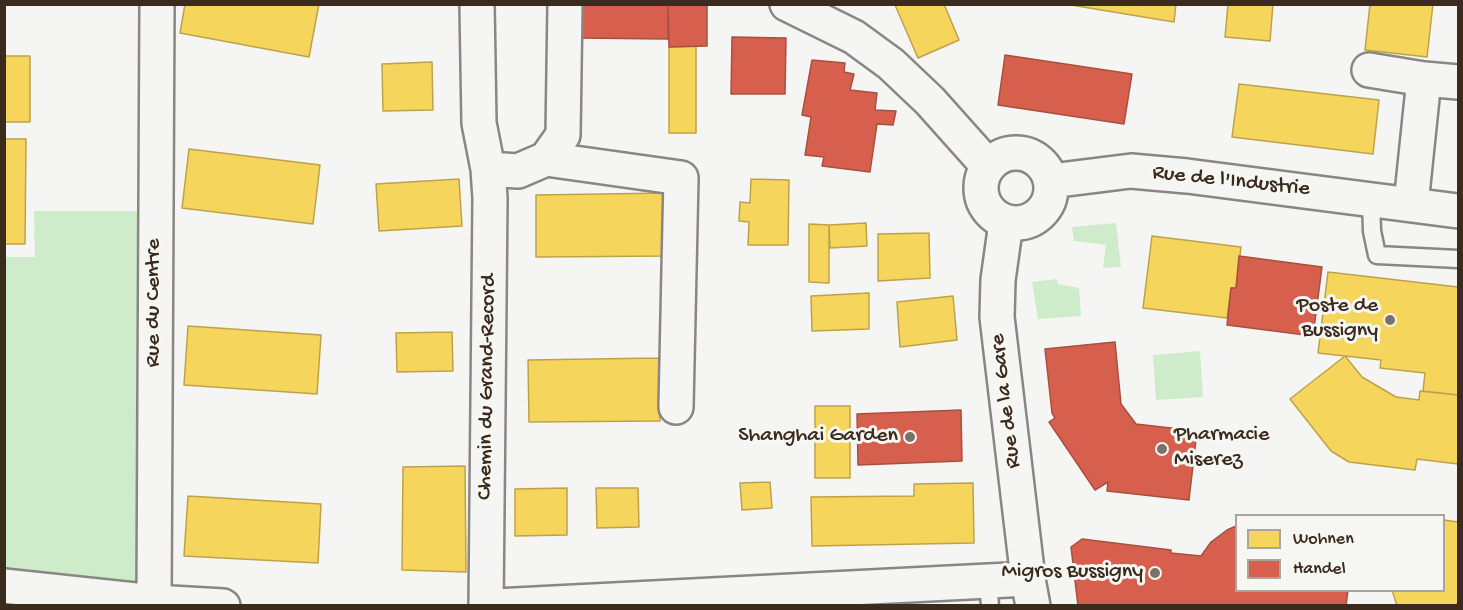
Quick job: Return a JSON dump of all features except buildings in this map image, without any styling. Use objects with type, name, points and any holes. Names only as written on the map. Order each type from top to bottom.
[{"type":"street","name":"Rue du Centre","points":[[154,602],[157,4]]},
{"type":"street","name":"Chemin du Grand-Record","points":[[477,4],[479,123],[488,169],[486,606]]},
{"type":"street","points":[[546,159],[563,135],[565,4]]},
{"type":"street","points":[[787,4],[854,37],[891,64],[930,101],[988,166]]},
{"type":"street","points":[[1369,70],[1458,82]]},
{"type":"street","points":[[1411,204],[1424,79]]},
{"type":"street","points":[[1011,153],[1024,153],[1037,159],[1046,168],[1051,181],[1051,195],[1045,209],[1034,219],[1020,224],[1006,223],[993,216],[984,205],[980,192],[981,178],[988,166],[998,157],[1011,153]]},
{"type":"street","points":[[488,169],[518,171],[546,159],[681,178],[676,407]]},
{"type":"street","name":"Rue de l'Industrie","points":[[1051,181],[1131,171],[1371,198],[1458,211]]},
{"type":"street","name":"Rue de la Gare","points":[[1006,223],[998,280],[998,316],[1030,592]]},
{"type":"street","points":[[4,586],[154,602],[223,606]]},
{"type":"street","points":[[495,606],[1030,592]]},
{"type":"lane","points":[[1371,198],[1372,231],[1377,255],[1458,260]]},
{"type":"green space","points":[[34,211],[142,211],[140,589],[5,576],[4,257],[35,257]]},
{"type":"green space","points":[[1116,223],[1121,267],[1103,268],[1106,245],[1074,241],[1072,227]]},
{"type":"green space","points":[[1057,279],[1058,284],[1079,288],[1081,316],[1038,319],[1032,282]]},
{"type":"green space","points":[[1200,351],[1203,397],[1156,400],[1153,355]]},
{"type":"place","name":"Poste de Bussigny","points":[[1390,320]]},
{"type":"place","name":"Shanghai Garden","points":[[910,437]]},
{"type":"place","name":"Pharmacie Miserez","points":[[1162,449]]},
{"type":"place","name":"Migros Bussigny","points":[[1155,573]]}]
